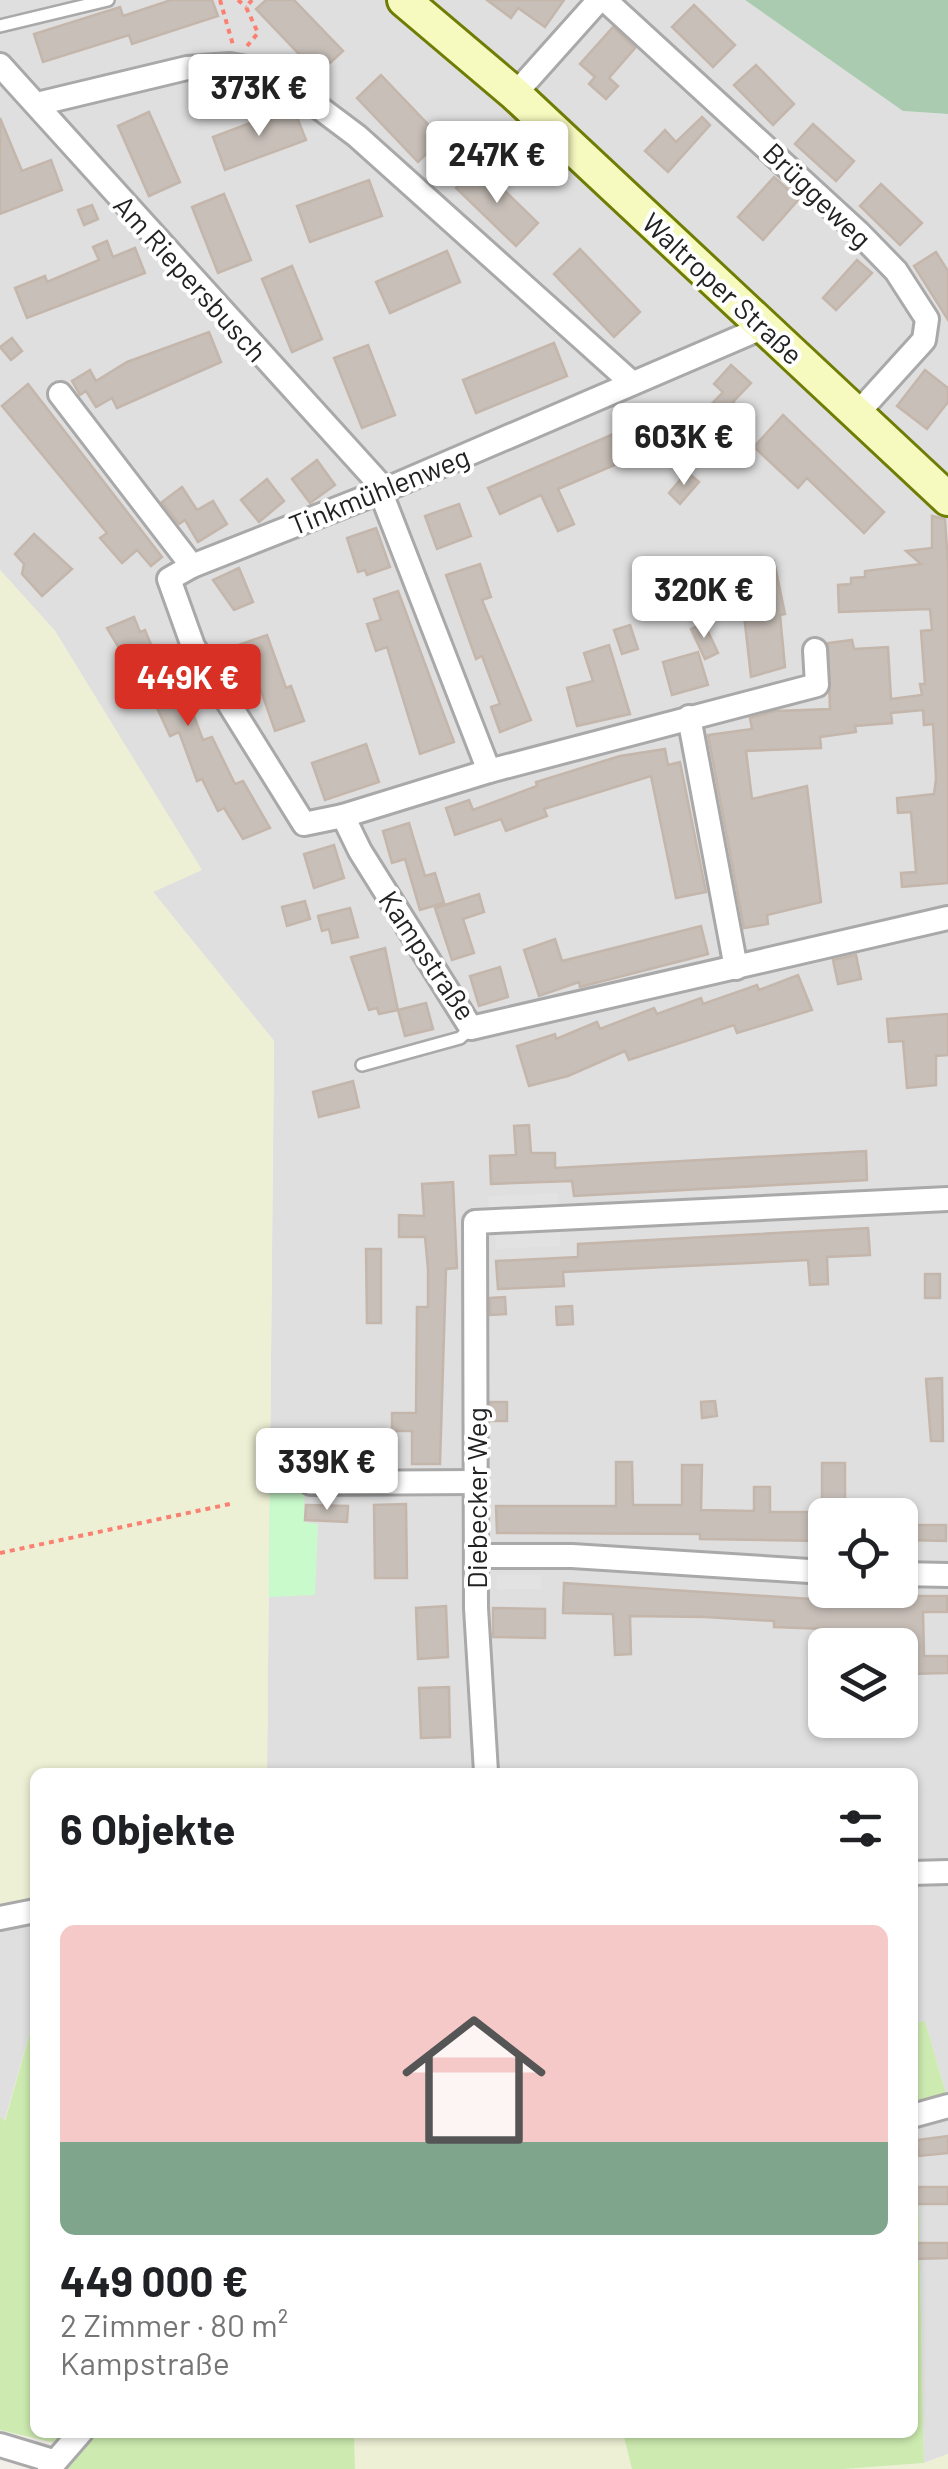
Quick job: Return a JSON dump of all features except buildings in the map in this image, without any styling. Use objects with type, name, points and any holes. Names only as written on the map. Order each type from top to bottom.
[{"type":"main road","name":"Waltroper Straße","points":[[404,0],[515,94],[948,499]]},
{"type":"street","name":"Brüggeweg","points":[[515,94],[602,0],[858,232],[896,270],[927,319],[924,340],[856,415]]},
{"type":"street","name":"Am Riepersbusch","points":[[0,64],[382,491]]},
{"type":"street","points":[[37,104],[187,68],[230,65],[274,73],[314,100],[632,383]]},
{"type":"street","name":"Tinkmühlenweg","points":[[192,566],[382,491],[764,326]]},
{"type":"street","points":[[60,394],[192,566],[169,579],[193,646],[304,824],[817,685],[814,650]]},
{"type":"street","points":[[382,491],[489,771]]},
{"type":"street","points":[[689,717],[736,968]]},
{"type":"street","name":"Kampstraße","points":[[343,816],[360,851],[471,1028],[948,918]]},
{"type":"street","name":"Diebecker Weg","points":[[486,1768],[476,1556],[475,1222],[948,1200]]},
{"type":"street","points":[[311,1483],[476,1482]]},
{"type":"street","points":[[476,1556],[572,1556],[808,1571]]},
{"type":"street","points":[[918,1575],[948,1576]]},
{"type":"street","points":[[918,1873],[948,1872]]},
{"type":"street","points":[[0,1918],[30,1912]]},
{"type":"street","points":[[918,2114],[948,2106]]},
{"type":"street","points":[[0,2445],[51,2465],[76,2438]]},
{"type":"lane","points":[[0,26],[108,0]]},
{"type":"lane","points":[[362,1065],[460,1038],[471,1028]]},
{"type":"path","points":[[220,0],[234,40],[230,65]]},
{"type":"path","points":[[230,65],[258,33],[246,7],[238,0]]},
{"type":"path","points":[[246,7],[252,0]]},
{"type":"path","points":[[0,1552],[230,1504]]},
{"type":"shaded area","points":[[0,0],[745,0],[903,111],[948,114],[948,2099],[925,2022],[918,2023],[918,1768],[267,1768],[274,1041],[152,891],[201,870],[55,631],[0,570]]},
{"type":"shaded area","points":[[558,1193],[558,1206],[489,1209],[488,1196]]},
{"type":"shaded area","points":[[560,1232],[560,1246],[496,1249],[495,1235]]},
{"type":"shaded area","points":[[497,1575],[541,1575],[541,1589],[497,1589]]},
{"type":"shaded area","points":[[30,1919],[30,2032],[4,2122],[0,2117],[0,1924]]},
{"type":"shaded area","points":[[948,2101],[948,2454],[924,2463],[918,2172],[918,2122]]},
{"type":"green space","points":[[745,0],[948,0],[948,114],[903,111]]},
{"type":"green space","points":[[0,570],[55,631],[202,870],[153,892],[274,1041],[267,1768],[30,1768],[30,1902],[0,1908]]},
{"type":"green space","points":[[270,1474],[305,1474],[304,1522],[318,1524],[315,1595],[269,1597]]},
{"type":"green space","points":[[925,2021],[948,2100],[918,2108],[918,2023]]},
{"type":"green space","points":[[30,2033],[30,2437],[0,2430],[0,2117],[5,2121]]},
{"type":"green space","points":[[918,2172],[924,2463],[843,2469],[632,2469],[624,2438],[918,2438]]},
{"type":"green space","points":[[34,2438],[61,2438],[55,2443]]},
{"type":"green space","points":[[93,2438],[354,2438],[355,2469],[63,2469]]},
{"type":"green space","points":[[354,2438],[624,2438],[632,2469],[355,2469]]},
{"type":"green space","points":[[948,2454],[948,2469],[843,2469],[924,2463]]}]
